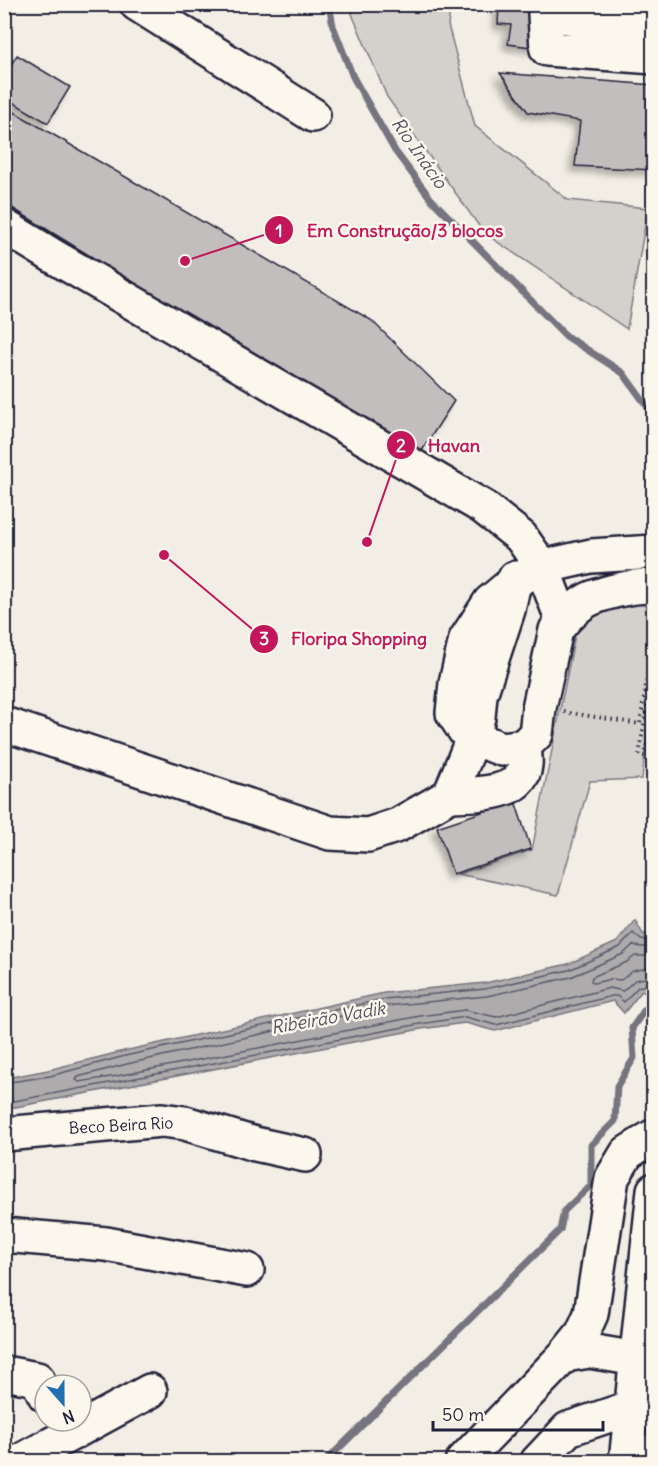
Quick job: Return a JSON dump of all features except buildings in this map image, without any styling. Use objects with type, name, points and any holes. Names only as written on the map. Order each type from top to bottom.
[{"type":"main road","points":[[137,4],[313,115]]},
{"type":"main road","points":[[654,29],[545,14],[547,48],[654,57]]},
{"type":"main road","points":[[4,226],[483,507],[521,537],[528,575],[563,621]]},
{"type":"main road","points":[[654,552],[591,556],[528,575],[490,602],[466,639],[456,683],[453,713],[465,731],[473,738],[502,749],[524,746],[536,734],[539,708],[556,630],[563,621],[590,598],[644,585],[654,586]]},
{"type":"main road","points":[[4,724],[330,833],[368,835],[398,825],[450,795],[497,793],[517,781],[526,768],[524,746]]},
{"type":"main road","points":[[450,795],[473,738]]},
{"type":"main road","name":"Beco Beira Rio","points":[[4,1134],[162,1120],[185,1123],[255,1144],[305,1155]]},
{"type":"main road","points":[[462,1461],[565,1355],[582,1334],[591,1314],[612,1178],[627,1153],[654,1136]]},
{"type":"main road","points":[[626,1461],[654,1190]]},
{"type":"main road","points":[[4,1234],[106,1244],[247,1270]]},
{"type":"main road","points":[[565,1355],[589,1351],[637,1359]]},
{"type":"main road","points":[[4,1373],[33,1378]]},
{"type":"main road","points":[[93,1415],[150,1391]]},
{"type":"main road","points":[[537,1461],[568,1430],[633,1407]]},
{"type":"main road","points":[[568,1430],[568,1461]]},
{"type":"main road","points":[[19,1461],[56,1433]]},
{"type":"main road","points":[[652,1461],[654,1450]]},
{"type":"path","points":[[539,708],[640,724],[650,665],[654,666]]},
{"type":"path","points":[[654,701],[645,756],[639,755],[647,706],[654,707]]},
{"type":"shaded area","points":[[354,5],[451,5],[448,25],[475,126],[568,200],[648,208],[627,329],[484,233],[387,97],[352,14]]},
{"type":"shaded area","points":[[642,602],[653,602],[653,681],[642,779],[590,781],[558,895],[458,874],[532,850],[576,630],[599,613]]},
{"type":"water","name":"Ribeirão Vadik","points":[[635,920],[643,934],[653,934],[653,989],[641,992],[624,1013],[613,1001],[495,1031],[465,1023],[421,1029],[5,1109],[5,1078],[384,993],[485,983],[568,964],[617,942]]},
{"type":"waterway","name":"Rio Inácio","points":[[329,4],[333,26],[353,77],[395,151],[431,199],[566,336],[623,373],[654,416]]},
{"type":"waterway","points":[[325,1462],[560,1230],[564,1211],[591,1185],[591,1145],[615,1121],[617,1086],[634,1058],[632,1028],[648,1005],[650,983]]},
{"type":"place","name":"Em Construção/3 blocos","points":[[185,261]]},
{"type":"place","name":"Havan","points":[[367,542]]},
{"type":"place","name":"Floripa Shopping","points":[[164,555]]}]
